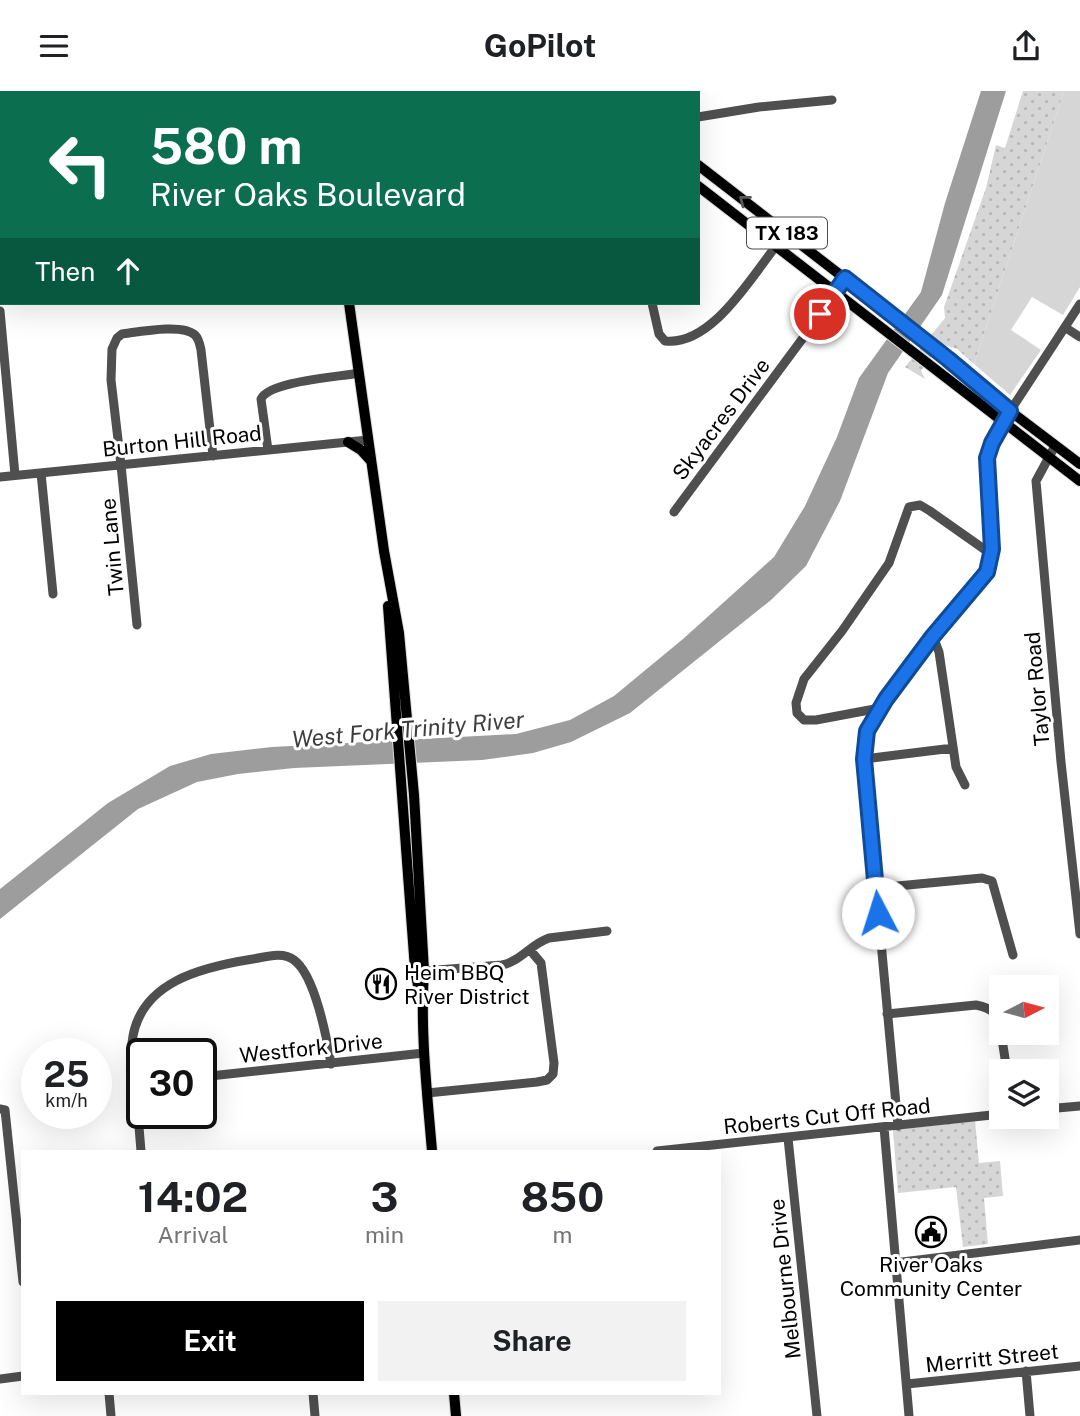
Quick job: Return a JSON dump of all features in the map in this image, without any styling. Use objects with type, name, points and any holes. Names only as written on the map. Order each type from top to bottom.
[{"type":"main road","name":"TX 183","points":[[700,167],[1080,464]]},
{"type":"main road","name":"TX 183","points":[[700,188],[1080,481]]},
{"type":"main road","points":[[349,305],[384,551],[402,713],[432,1150]]},
{"type":"main road","points":[[348,442],[361,450],[371,461]]},
{"type":"main road","points":[[418,949],[424,971],[422,1008]]},
{"type":"main road","points":[[454,1395],[456,1416]]},
{"type":"street","points":[[700,117],[759,107],[832,100]]},
{"type":"street","points":[[652,305],[659,334],[664,341],[677,342],[690,338],[711,326],[776,246]]},
{"type":"street","name":"Skyacres Drive","points":[[674,512],[845,278]]},
{"type":"street","points":[[898,1126],[864,759],[867,731],[880,708],[933,636],[987,572],[991,554],[986,467],[992,443],[1080,304]]},
{"type":"street","points":[[0,311],[15,475]]},
{"type":"street","points":[[1066,328],[1080,337]]},
{"type":"street","name":"Twin Lane","points":[[136,625],[111,380],[112,349],[122,334],[177,329],[186,330],[196,336],[201,350],[213,456]]},
{"type":"street","points":[[268,450],[261,399],[263,394],[304,381],[359,373]]},
{"type":"street","name":"Burton Hill Road","points":[[0,477],[368,440]]},
{"type":"street","name":"Taylor Road","points":[[1055,446],[1036,481],[1061,762],[1080,931]]},
{"type":"street","points":[[41,473],[53,594]]},
{"type":"street","points":[[880,708],[804,720],[797,713],[796,703],[804,679],[842,631],[889,562],[909,507],[920,506],[930,511],[991,554]]},
{"type":"street","points":[[933,636],[939,652],[958,775],[965,786]]},
{"type":"street","points":[[864,759],[953,748]]},
{"type":"street","points":[[876,888],[982,878],[992,881],[1013,955]]},
{"type":"street","points":[[424,971],[514,963],[540,941],[607,931]]},
{"type":"street","points":[[427,1093],[537,1082],[547,1080],[553,1074],[554,1063],[541,963],[530,950]]},
{"type":"street","points":[[134,1038],[133,1031],[144,1007],[164,988],[201,969],[279,955],[294,959],[304,971],[319,1009],[331,1064]]},
{"type":"street","points":[[887,1014],[976,1005],[989,1008]]},
{"type":"street","name":"Westfork Drive","points":[[217,1075],[424,1053]]},
{"type":"street","points":[[1059,1108],[1080,1106]]},
{"type":"street","points":[[3,1109],[21,1265]]},
{"type":"street","name":"Roberts Cut Off Road","points":[[667,1150],[989,1115]]},
{"type":"street","points":[[884,1128],[909,1416]]},
{"type":"street","points":[[140,1129],[141,1150]]},
{"type":"street","name":"Melbourne Drive","points":[[789,1138],[817,1416]]},
{"type":"street","points":[[894,1263],[1080,1240]]},
{"type":"street","name":"Merritt Street","points":[[907,1384],[1080,1366]]},
{"type":"street","points":[[1026,1371],[1030,1416]]},
{"type":"street","points":[[0,1379],[21,1376]]},
{"type":"street","points":[[109,1395],[111,1416]]},
{"type":"street","points":[[313,1395],[315,1416]]},
{"type":"shaded area","points":[[981,91],[1006,91],[942,295],[888,373],[840,501],[806,566],[771,600],[630,713],[571,742],[533,753],[482,760],[294,768],[197,782],[138,809],[0,919],[0,889],[108,803],[170,766],[211,754],[272,747],[516,734],[570,720],[614,696],[683,639],[774,557],[805,506],[837,437],[859,378],[921,292],[945,203]]},
{"type":"shaded area","points":[[1023,91],[1064,91],[974,364],[957,349],[941,344],[921,371],[925,379],[905,367],[945,318],[944,307],[986,188],[996,145],[1005,148]]},
{"type":"shaded area","points":[[1064,91],[1080,91],[1080,287],[1063,315],[1032,297],[1011,330],[1041,350],[1010,395],[974,364]]},
{"type":"shaded area","points":[[975,1121],[979,1163],[1000,1161],[1003,1196],[984,1198],[988,1244],[963,1247],[956,1187],[898,1193],[893,1130]]},
{"type":"place","name":"Heim BBQ River District","points":[[381,984]]},
{"type":"place","name":"River Oaks Community Center","points":[[931,1232]]},
{"type":"route","points":[[820,314],[845,278],[1010,411],[992,443],[987,458],[992,549],[987,572],[945,620],[886,699],[867,731],[863,747],[878,913]]},
{"type":"water label","name":"West Fork Trinity River","points":[[408,729]]}]
